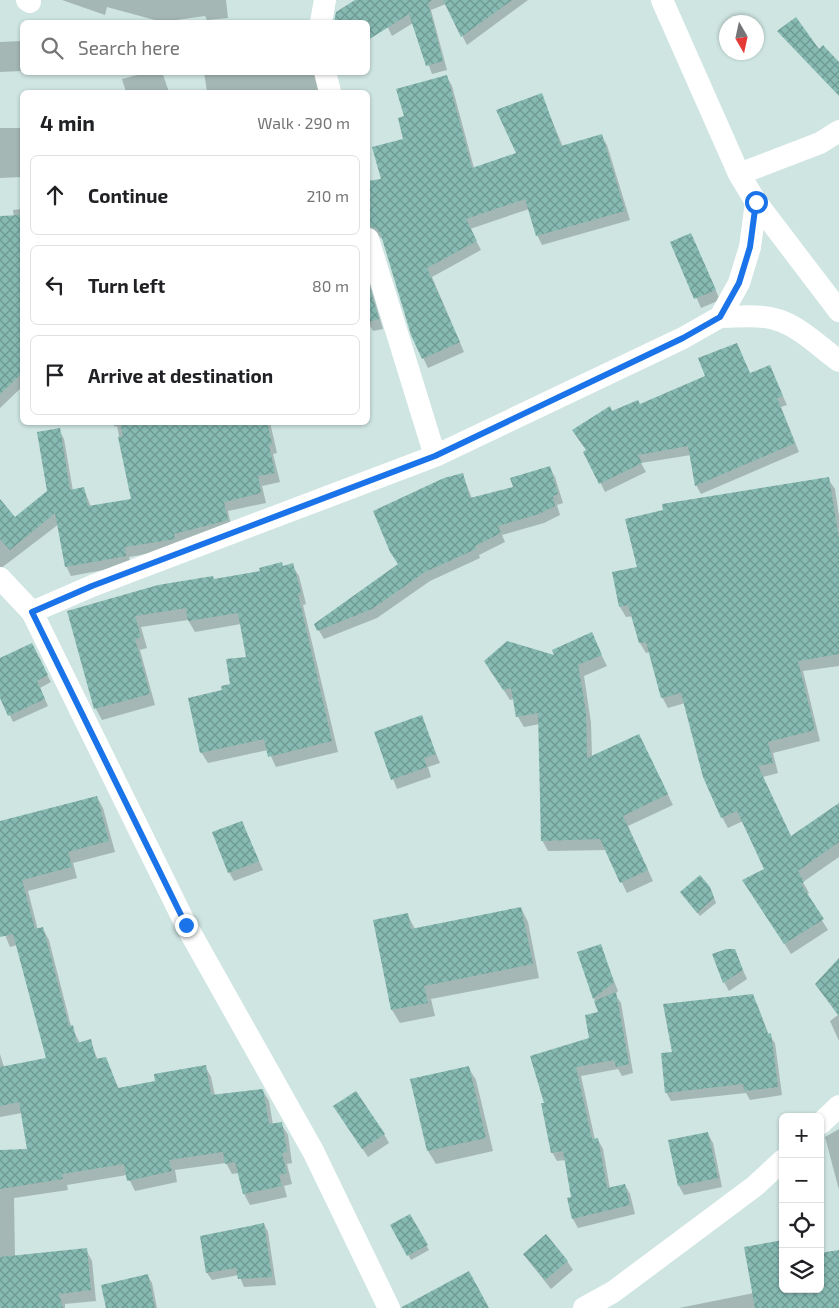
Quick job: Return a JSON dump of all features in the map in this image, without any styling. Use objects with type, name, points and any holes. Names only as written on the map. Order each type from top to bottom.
[{"type":"street","points":[[321,20],[325,0]]},
{"type":"street","points":[[662,0],[739,174],[756,202],[839,311]]},
{"type":"street","points":[[326,75],[330,90]]},
{"type":"street","points":[[739,174],[820,143],[839,131]]},
{"type":"street","points":[[720,317],[739,283],[750,247],[756,202]]},
{"type":"street","points":[[370,245],[435,456]]},
{"type":"street","points":[[32,612],[101,582],[435,456],[683,338],[720,317],[759,317],[778,320],[796,329],[839,361]]},
{"type":"street","points":[[0,578],[32,612],[186,925],[313,1151],[389,1308]]},
{"type":"street","points":[[824,1120],[839,1106]]},
{"type":"street","points":[[584,1308],[613,1292],[739,1198],[779,1163]]},
{"type":"building","points":[[355,0],[432,0],[428,3],[443,61],[426,66],[409,14],[370,39],[370,20],[334,20],[336,12]]},
{"type":"building","points":[[443,0],[512,0],[461,37]]},
{"type":"building","points":[[796,17],[819,49],[823,45],[839,62],[839,96],[777,31]]},
{"type":"building","points":[[447,75],[472,168],[516,153],[496,110],[542,93],[561,146],[602,134],[625,211],[536,236],[525,199],[466,219],[477,241],[427,268],[460,342],[422,359],[411,335],[381,235],[377,229],[370,227],[370,181],[381,179],[372,147],[403,139],[398,118],[404,116],[396,89]]},
{"type":"building","points":[[20,215],[20,375],[0,394],[0,216]]},
{"type":"building","points":[[691,233],[716,290],[694,299],[670,242]]},
{"type":"building","points":[[370,289],[379,319],[370,321]]},
{"type":"building","points":[[737,343],[750,373],[770,365],[783,396],[777,398],[795,443],[695,486],[688,446],[638,455],[642,463],[599,484],[583,452],[586,450],[572,430],[610,406],[612,411],[638,400],[640,404],[705,376],[698,358]]},
{"type":"building","points":[[121,425],[268,425],[272,444],[269,445],[275,473],[258,476],[261,493],[224,502],[228,520],[174,534],[175,539],[125,547],[126,556],[65,567],[55,513],[10,550],[0,539],[0,499],[15,517],[47,491],[37,432],[60,428],[70,490],[84,487],[88,506],[131,499],[118,437],[123,436]]},
{"type":"building","points":[[550,466],[558,494],[553,496],[555,506],[539,514],[498,526],[501,533],[475,546],[476,549],[425,572],[372,609],[317,631],[314,624],[398,564],[390,552],[373,511],[444,478],[463,473],[470,498],[513,487],[510,478]]},
{"type":"building","points":[[829,477],[839,539],[839,654],[798,661],[815,730],[768,742],[773,763],[758,766],[791,836],[839,803],[839,842],[798,871],[804,882],[801,884],[824,919],[784,944],[742,880],[764,869],[737,811],[721,818],[703,777],[681,693],[661,698],[646,642],[639,643],[628,605],[619,607],[612,572],[637,567],[625,519],[663,510],[662,504]]},
{"type":"building","points":[[282,562],[283,566],[293,563],[301,593],[298,594],[332,741],[268,757],[264,739],[200,753],[188,698],[222,690],[221,686],[230,684],[226,659],[246,657],[238,613],[188,621],[186,608],[135,616],[141,637],[135,639],[150,694],[94,709],[67,611],[158,585],[213,576],[214,579],[260,571],[259,568]]},
{"type":"building","points":[[592,632],[602,655],[578,665],[586,712],[587,758],[639,734],[668,794],[623,816],[648,870],[620,883],[600,839],[541,841],[538,713],[516,717],[511,688],[503,690],[484,661],[507,641],[554,655],[552,650]]},
{"type":"building","points":[[32,643],[48,675],[37,681],[45,699],[8,716],[0,698],[0,658]]},
{"type":"building","points":[[422,715],[436,754],[424,758],[427,767],[391,780],[374,732]]},
{"type":"building","points":[[97,796],[109,841],[68,852],[72,867],[22,880],[35,929],[43,927],[69,1026],[73,1025],[77,1043],[91,1039],[96,1059],[106,1057],[118,1088],[155,1081],[154,1074],[206,1065],[211,1095],[263,1089],[269,1124],[282,1122],[287,1152],[282,1153],[287,1173],[279,1175],[282,1186],[243,1194],[235,1162],[225,1164],[223,1152],[169,1160],[172,1171],[127,1181],[124,1164],[62,1174],[63,1179],[0,1189],[0,1150],[27,1149],[19,1102],[0,1106],[0,1067],[46,1058],[13,934],[0,937],[0,821]]},
{"type":"building","points":[[242,821],[259,861],[228,873],[212,832]]},
{"type":"building","points":[[700,875],[710,887],[714,898],[697,913],[680,892]]},
{"type":"building","points":[[521,907],[533,964],[424,986],[428,1003],[391,1010],[373,920],[408,913],[411,929]]},
{"type":"building","points":[[601,944],[614,982],[593,999],[577,952]]},
{"type":"building","points":[[726,949],[735,949],[743,970],[723,983],[712,954]]},
{"type":"building","points":[[839,958],[839,1016],[815,984]]},
{"type":"building","points":[[616,992],[629,1064],[616,1067],[614,1060],[576,1067],[592,1139],[598,1138],[607,1188],[625,1184],[630,1205],[572,1219],[567,1198],[571,1197],[563,1151],[551,1153],[541,1103],[544,1103],[530,1056],[589,1038],[585,1015],[598,1012],[594,1001]]},
{"type":"building","points":[[753,994],[768,1034],[771,1033],[778,1087],[744,1091],[743,1084],[665,1093],[661,1053],[672,1052],[663,1004]]},
{"type":"building","points":[[469,1066],[486,1138],[427,1151],[410,1079]]},
{"type":"building","points":[[356,1091],[385,1134],[362,1149],[333,1106]]},
{"type":"building","points":[[708,1132],[718,1178],[678,1186],[668,1140]]},
{"type":"building","points":[[410,1214],[428,1245],[407,1256],[390,1225]]},
{"type":"building","points":[[264,1223],[272,1277],[238,1279],[236,1268],[206,1273],[200,1236]]},
{"type":"building","points":[[546,1234],[568,1261],[545,1280],[523,1254]]},
{"type":"building","points":[[779,1241],[779,1293],[824,1293],[824,1252],[839,1250],[839,1308],[755,1308],[744,1247]]},
{"type":"building","points":[[87,1248],[91,1290],[59,1294],[63,1308],[0,1308],[0,1257]]},
{"type":"building","points":[[469,1271],[489,1308],[402,1308],[402,1307]]},
{"type":"building","points":[[148,1274],[155,1308],[106,1308],[101,1285]]},
{"type":"route","points":[[186,925],[32,612],[92,586],[435,456],[683,338],[720,317],[739,283],[750,247],[756,202]]}]
